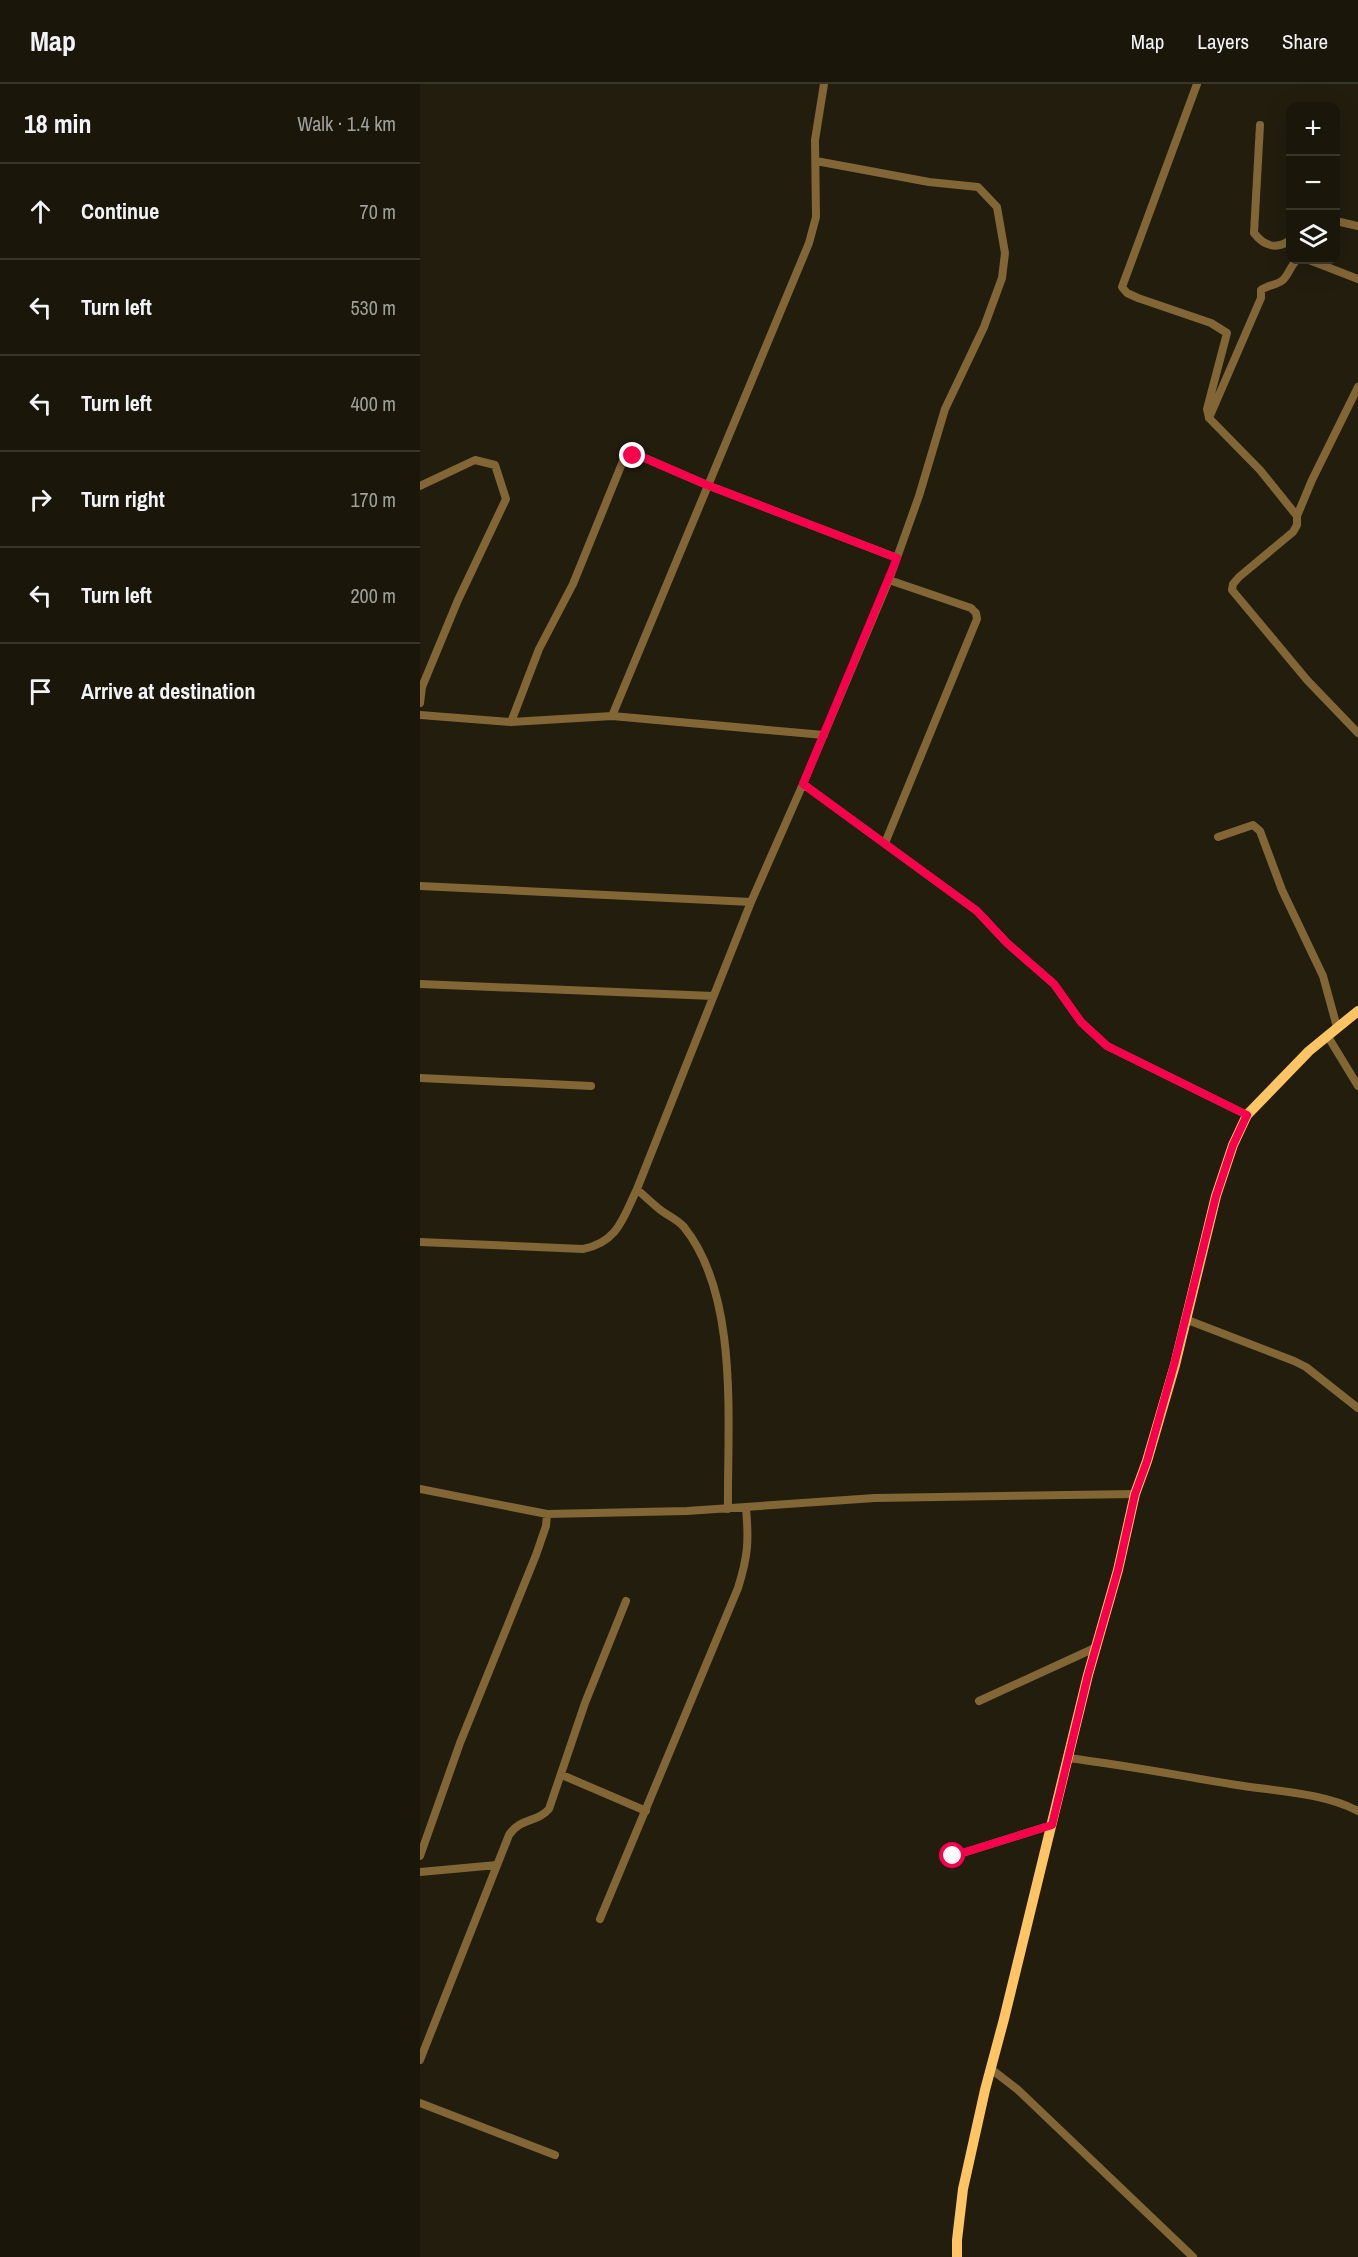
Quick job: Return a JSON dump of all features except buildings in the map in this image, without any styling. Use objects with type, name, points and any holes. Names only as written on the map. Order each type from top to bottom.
[{"type":"street","points":[[612,716],[809,243],[816,217],[815,140],[824,84]]},
{"type":"street","points":[[1197,84],[1122,287],[1127,293],[1138,298],[1211,323],[1227,333],[1207,409],[1209,418],[1260,470],[1297,516]]},
{"type":"street","points":[[1260,125],[1254,233],[1262,243],[1274,246],[1286,243]]},
{"type":"street","points":[[420,1242],[583,1249],[599,1246],[611,1238],[638,1189],[751,902],[889,580],[919,496],[945,409],[984,327],[1002,278],[1005,253],[997,207],[978,187],[929,182],[816,161]]},
{"type":"street","points":[[1340,222],[1358,226]]},
{"type":"street","points":[[1209,418],[1261,298],[1261,290],[1269,285],[1278,284],[1286,278],[1295,264]]},
{"type":"street","points":[[1320,264],[1358,279]]},
{"type":"street","points":[[1358,387],[1312,480],[1293,532],[1239,577],[1233,584],[1232,590],[1307,680],[1358,733]]},
{"type":"street","points":[[511,722],[539,649],[573,584],[623,461],[633,456],[640,456],[707,485],[897,558]]},
{"type":"street","points":[[420,486],[475,460],[495,465],[506,499],[458,600],[422,687],[420,703]]},
{"type":"street","points":[[885,843],[976,619],[976,613],[971,608],[889,580]]},
{"type":"street","points":[[420,715],[511,722],[612,716],[824,735]]},
{"type":"street","points":[[803,784],[977,911],[1007,943],[1054,984],[1081,1022],[1107,1046],[1247,1115]]},
{"type":"street","points":[[1218,837],[1253,825],[1260,831],[1282,890],[1323,976],[1337,1027]]},
{"type":"street","points":[[420,886],[751,902]]},
{"type":"street","points":[[420,984],[714,996]]},
{"type":"street","points":[[957,2257],[963,2189],[991,2069],[1068,1758],[1118,1570],[1135,1494],[1147,1461],[1216,1196],[1233,1145],[1247,1115],[1309,1051],[1358,1011]]},
{"type":"street","points":[[1327,1035],[1358,1086]]},
{"type":"street","points":[[420,1078],[591,1086]]},
{"type":"street","points":[[638,1189],[657,1208],[683,1226],[703,1258],[715,1291],[725,1334],[727,1359],[728,1509]]},
{"type":"street","points":[[1185,1319],[1300,1364],[1358,1408]]},
{"type":"street","points":[[420,1489],[547,1514],[728,1509],[875,1498],[1135,1494]]},
{"type":"street","points":[[600,1919],[738,1588],[749,1542],[746,1508]]},
{"type":"street","points":[[420,1856],[460,1743],[536,1555],[546,1526],[547,1514]]},
{"type":"street","points":[[420,2061],[513,1829],[523,1821],[540,1817],[549,1809],[585,1703],[626,1601]]},
{"type":"street","points":[[979,1701],[1097,1647]]},
{"type":"street","points":[[1068,1758],[1119,1764],[1290,1793],[1333,1801],[1358,1810]]},
{"type":"street","points":[[562,1775],[646,1811]]},
{"type":"street","points":[[953,1856],[1052,1825]]},
{"type":"street","points":[[420,1872],[497,1865]]},
{"type":"street","points":[[991,2069],[1017,2089],[1193,2257]]},
{"type":"street","points":[[420,2103],[555,2155]]},
{"type":"route","points":[[633,456],[640,456],[707,485],[897,558],[868,633],[803,784],[977,911],[1007,943],[1054,984],[1081,1022],[1107,1046],[1247,1115],[1233,1145],[1216,1196],[1174,1365],[1147,1461],[1135,1494],[1118,1570],[1088,1675],[1052,1825],[953,1856]]}]
